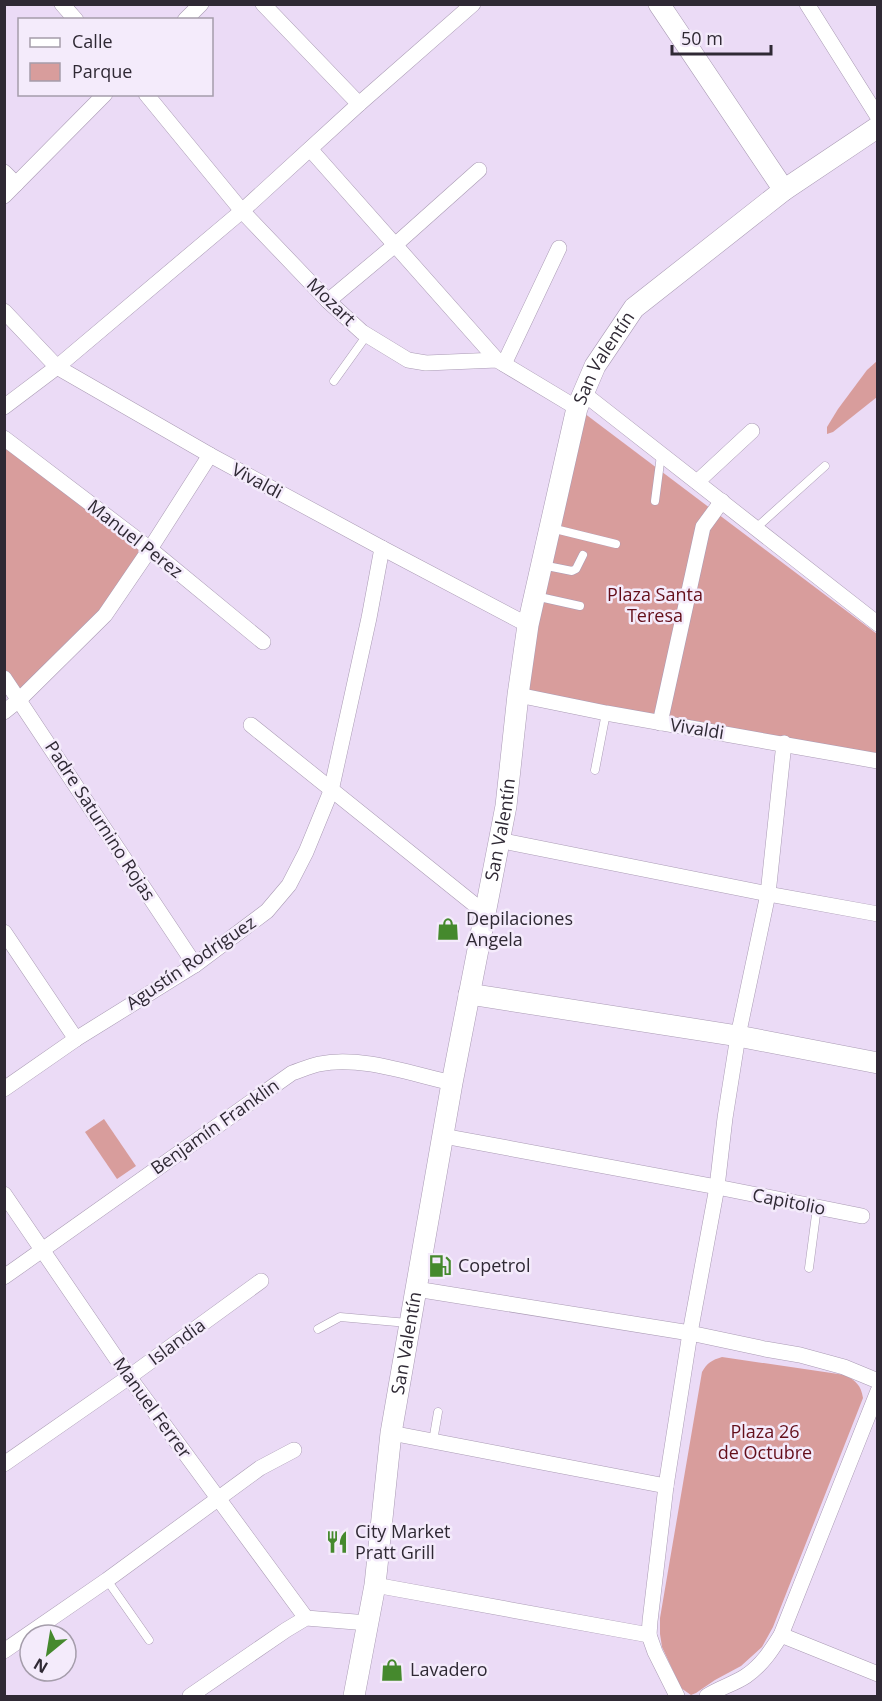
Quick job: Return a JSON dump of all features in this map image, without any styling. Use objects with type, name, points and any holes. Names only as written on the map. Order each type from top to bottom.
[{"type":"main road","points":[[659,4],[784,190]]},
{"type":"main road","name":"San Valentín","points":[[354,1696],[375,1585],[392,1433],[410,1323],[452,1083],[506,807],[528,625],[580,400],[595,366],[634,308],[784,190],[878,126]]},
{"type":"main road","points":[[469,994],[738,1036],[878,1063]]},
{"type":"street","points":[[62,4],[74,18]]},
{"type":"street","points":[[187,18],[201,4]]},
{"type":"street","points":[[263,4],[358,104]]},
{"type":"street","points":[[807,4],[878,117]]},
{"type":"street","points":[[4,407],[57,367],[242,211],[358,104],[473,5]]},
{"type":"street","points":[[4,196],[103,96]]},
{"type":"street","name":"Mozart","points":[[148,96],[242,211],[328,301],[367,335],[408,360],[426,363],[500,362]]},
{"type":"street","points":[[310,149],[500,362],[580,400],[662,454],[878,624]]},
{"type":"street","points":[[328,301],[479,170]]},
{"type":"street","points":[[4,172],[16,184]]},
{"type":"street","points":[[500,362],[559,248]]},
{"type":"street","name":"Vivaldi","points":[[4,310],[57,367],[210,455],[528,625]]},
{"type":"street","points":[[697,482],[752,431]]},
{"type":"street","name":"Manuel Perez","points":[[4,438],[150,549],[263,642]]},
{"type":"street","points":[[4,712],[105,615],[210,455]]},
{"type":"street","points":[[660,723],[703,527],[722,501]]},
{"type":"street","name":"Agustín Rodriguez","points":[[4,1089],[76,1039],[195,965],[267,911],[289,885],[306,852],[331,791],[382,548]]},
{"type":"street","name":"Padre Saturnino Rojas","points":[[4,678],[195,965]]},
{"type":"street","name":"Vivaldi","points":[[518,695],[660,723],[878,761]]},
{"type":"street","points":[[251,725],[485,913]]},
{"type":"street","points":[[677,1696],[655,1653],[649,1635],[666,1486],[690,1333],[717,1187],[738,1036],[768,894],[784,743]]},
{"type":"street","points":[[498,840],[878,914]]},
{"type":"street","points":[[4,932],[76,1039]]},
{"type":"street","name":"Benjamín Franklin","points":[[4,1277],[292,1072],[319,1064],[345,1062],[371,1064],[452,1083]]},
{"type":"street","name":"Capitolio","points":[[443,1136],[862,1216]]},
{"type":"street","name":"Manuel Ferrer","points":[[4,1194],[129,1377],[306,1618]]},
{"type":"street","name":"Islandia","points":[[4,1464],[261,1281]]},
{"type":"street","points":[[416,1289],[690,1333],[800,1355],[844,1367],[878,1382]]},
{"type":"street","points":[[707,1696],[745,1677],[764,1661],[781,1635],[878,1391]]},
{"type":"street","points":[[392,1433],[666,1486]]},
{"type":"street","points":[[4,1651],[107,1581],[260,1468],[294,1450]]},
{"type":"street","points":[[375,1585],[649,1635]]},
{"type":"street","points":[[190,1696],[306,1618],[368,1623]]},
{"type":"street","points":[[781,1635],[878,1674]]},
{"type":"lane","points":[[334,381],[367,335]]},
{"type":"lane","points":[[655,501],[662,454]]},
{"type":"lane","points":[[756,528],[825,466]]},
{"type":"lane","points":[[549,527],[616,544]]},
{"type":"lane","points":[[541,565],[572,571],[576,569],[583,555]]},
{"type":"lane","points":[[534,596],[580,606]]},
{"type":"lane","points":[[595,770],[606,713]]},
{"type":"lane","points":[[809,1268],[817,1207]]},
{"type":"lane","points":[[318,1329],[340,1317],[410,1323]]},
{"type":"lane","points":[[433,1441],[438,1412]]},
{"type":"lane","points":[[107,1581],[149,1640]]},
{"type":"green space","points":[[877,361],[877,397],[833,432],[827,434],[827,427],[838,409],[867,370]]},
{"type":"green space","name":"Plaza Santa Teresa","points":[[576,407],[877,634],[877,756],[524,696]]},
{"type":"green space","points":[[4,438],[145,546],[118,591],[18,698],[5,678]]},
{"type":"green space","points":[[104,1119],[136,1166],[117,1179],[85,1132]]},
{"type":"green space","name":"Plaza 26 de Octubre","points":[[722,1357],[845,1375],[857,1384],[863,1398],[773,1627],[762,1647],[741,1666],[691,1695],[681,1688],[662,1647],[660,1618],[702,1372],[710,1362]]},
{"type":"place","name":"Depilaciones Angela","points":[[448,929]]},
{"type":"place","name":"Copetrol","points":[[440,1266]]},
{"type":"place","name":"City Market Pratt Grill","points":[[337,1542]]},
{"type":"place","name":"Lavadero","points":[[392,1670]]}]
